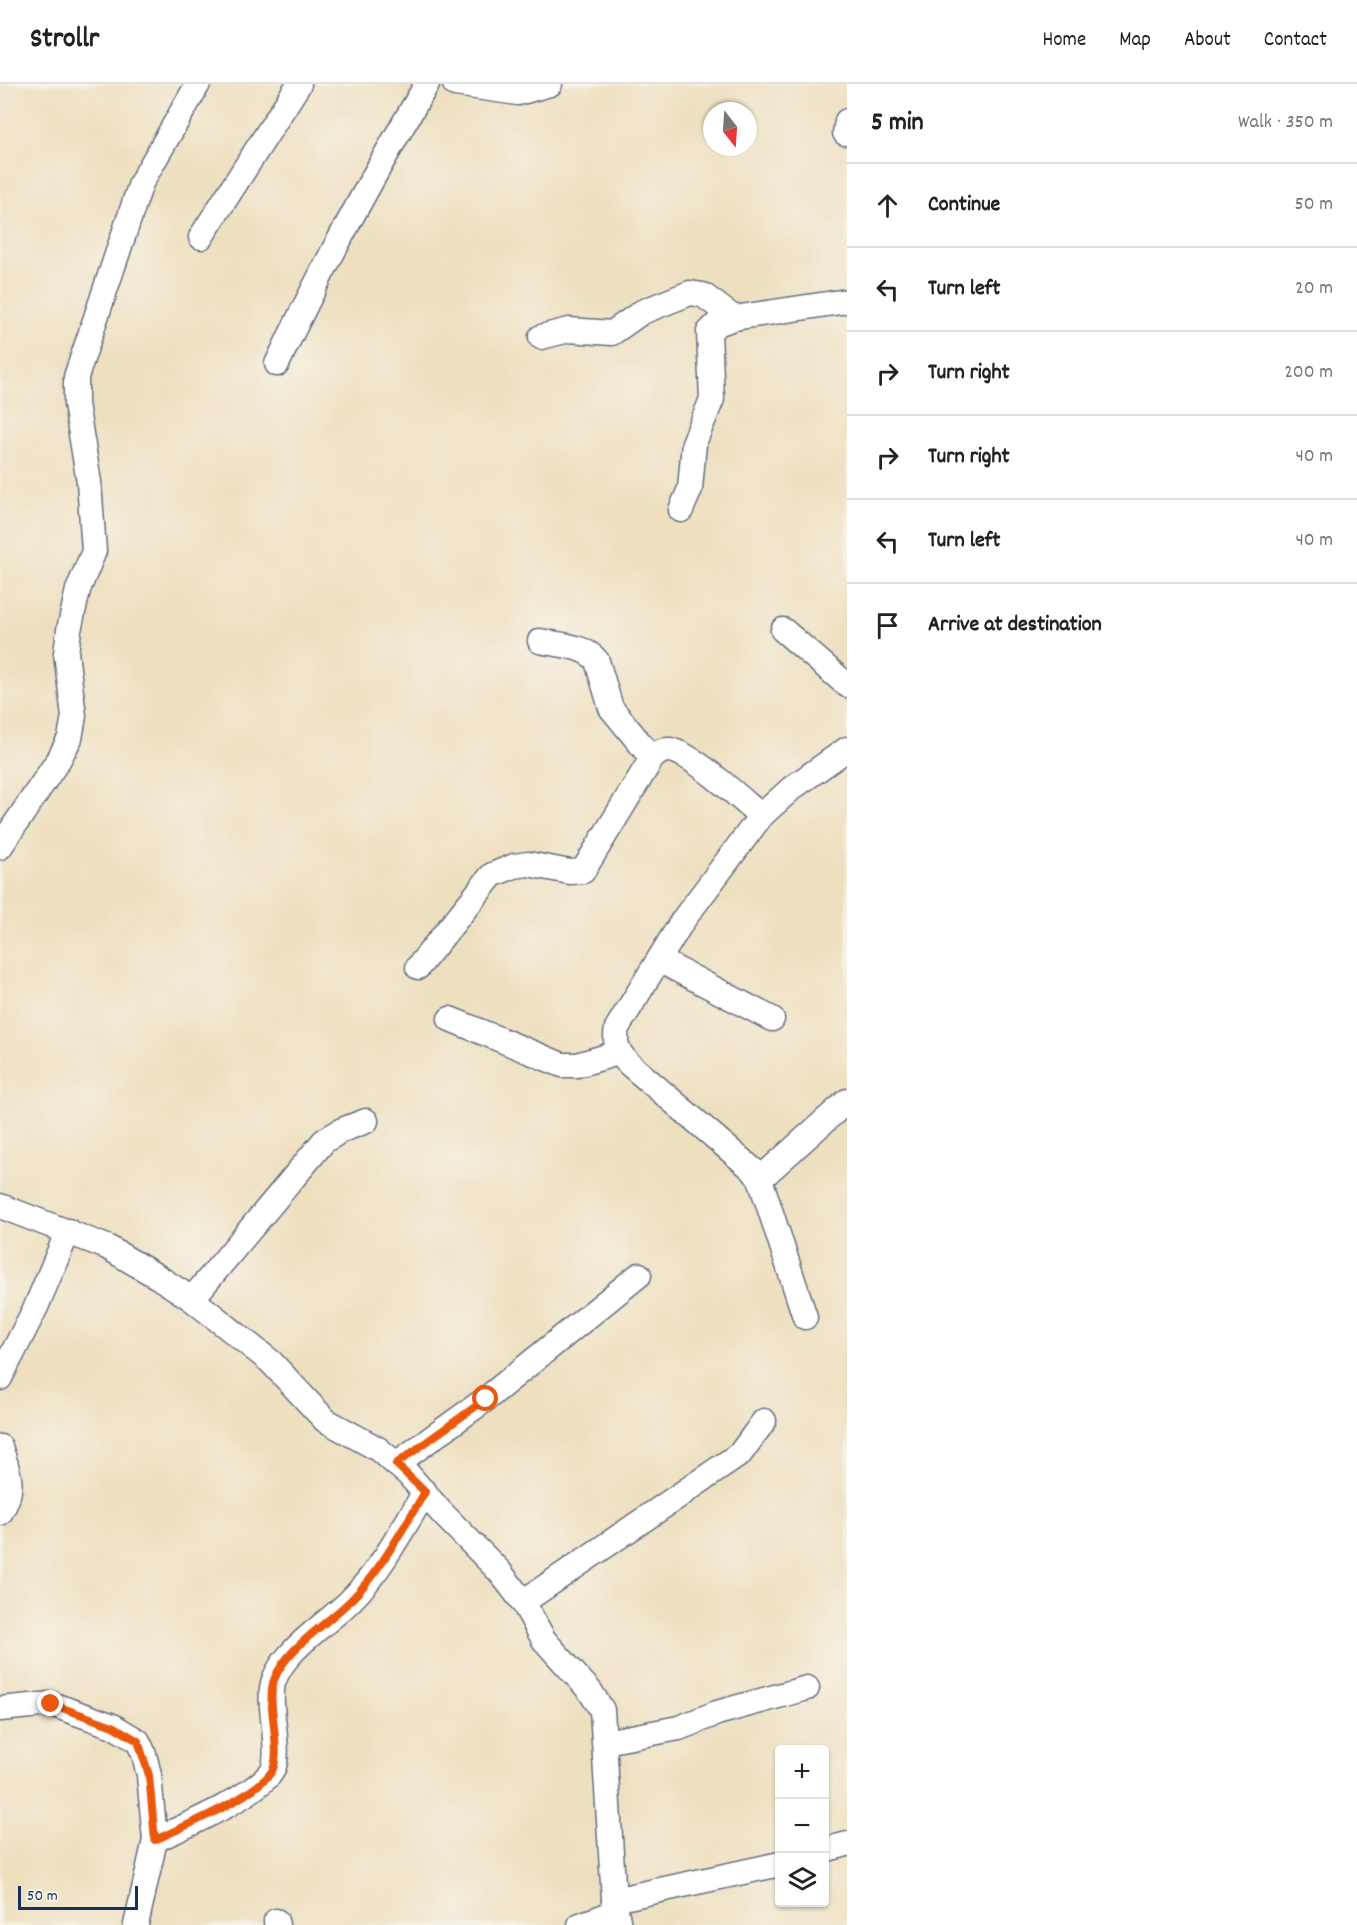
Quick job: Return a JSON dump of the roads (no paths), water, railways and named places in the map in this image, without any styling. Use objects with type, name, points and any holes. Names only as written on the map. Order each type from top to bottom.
[{"type":"street","points":[[0,848],[59,759],[70,738],[74,716],[66,653],[78,591],[94,551],[89,482],[74,389],[76,377],[141,183],[198,84]]},
{"type":"street","points":[[201,237],[298,84]]},
{"type":"street","points":[[277,364],[329,259],[428,84]]},
{"type":"street","points":[[454,84],[518,93],[550,84]]},
{"type":"street","points":[[541,337],[568,330],[612,333],[642,312],[690,293],[703,295],[734,318]]},
{"type":"street","points":[[681,510],[690,489],[694,443],[712,399],[709,332],[717,324],[734,318],[847,301]]},
{"type":"street","points":[[783,630],[847,686]]},
{"type":"street","points":[[540,641],[585,651],[592,655],[597,661],[611,708],[652,758]]},
{"type":"street","points":[[805,1317],[760,1179],[752,1169],[618,1053],[614,1041],[617,1028],[683,920],[761,816],[792,788],[847,749]]},
{"type":"street","points":[[418,967],[492,875],[514,866],[528,864],[570,872],[584,871],[652,758],[658,752],[670,750],[696,762],[761,816]]},
{"type":"street","points":[[659,960],[772,1019]]},
{"type":"street","points":[[450,1019],[562,1065],[577,1065],[618,1053]]},
{"type":"street","points":[[760,1179],[847,1101]]},
{"type":"street","points":[[192,1299],[324,1141],[342,1130],[366,1121]]},
{"type":"street","points":[[0,1206],[107,1247],[192,1299],[282,1372],[325,1420],[361,1438],[396,1464],[500,1572],[523,1602],[544,1640],[596,1698],[602,1710],[616,1912]]},
{"type":"street","points":[[0,1378],[36,1307],[68,1231]]},
{"type":"street","points":[[396,1464],[486,1399],[639,1275]]},
{"type":"street","points":[[523,1602],[740,1454],[764,1421]]},
{"type":"street","points":[[0,1447],[7,1468],[10,1491],[9,1499],[0,1513]]},
{"type":"street","points":[[155,1840],[192,1823],[257,1786],[272,1772],[275,1754],[273,1680],[293,1651],[350,1601],[376,1571],[425,1492]]},
{"type":"street","points":[[605,1742],[679,1728],[731,1708],[807,1688]]},
{"type":"street","points":[[0,1709],[51,1704],[113,1726],[138,1741],[149,1775],[155,1840],[136,1925]]},
{"type":"street","points":[[829,1849],[847,1844]]},
{"type":"street","points":[[580,1925],[616,1912],[775,1865]]}]
